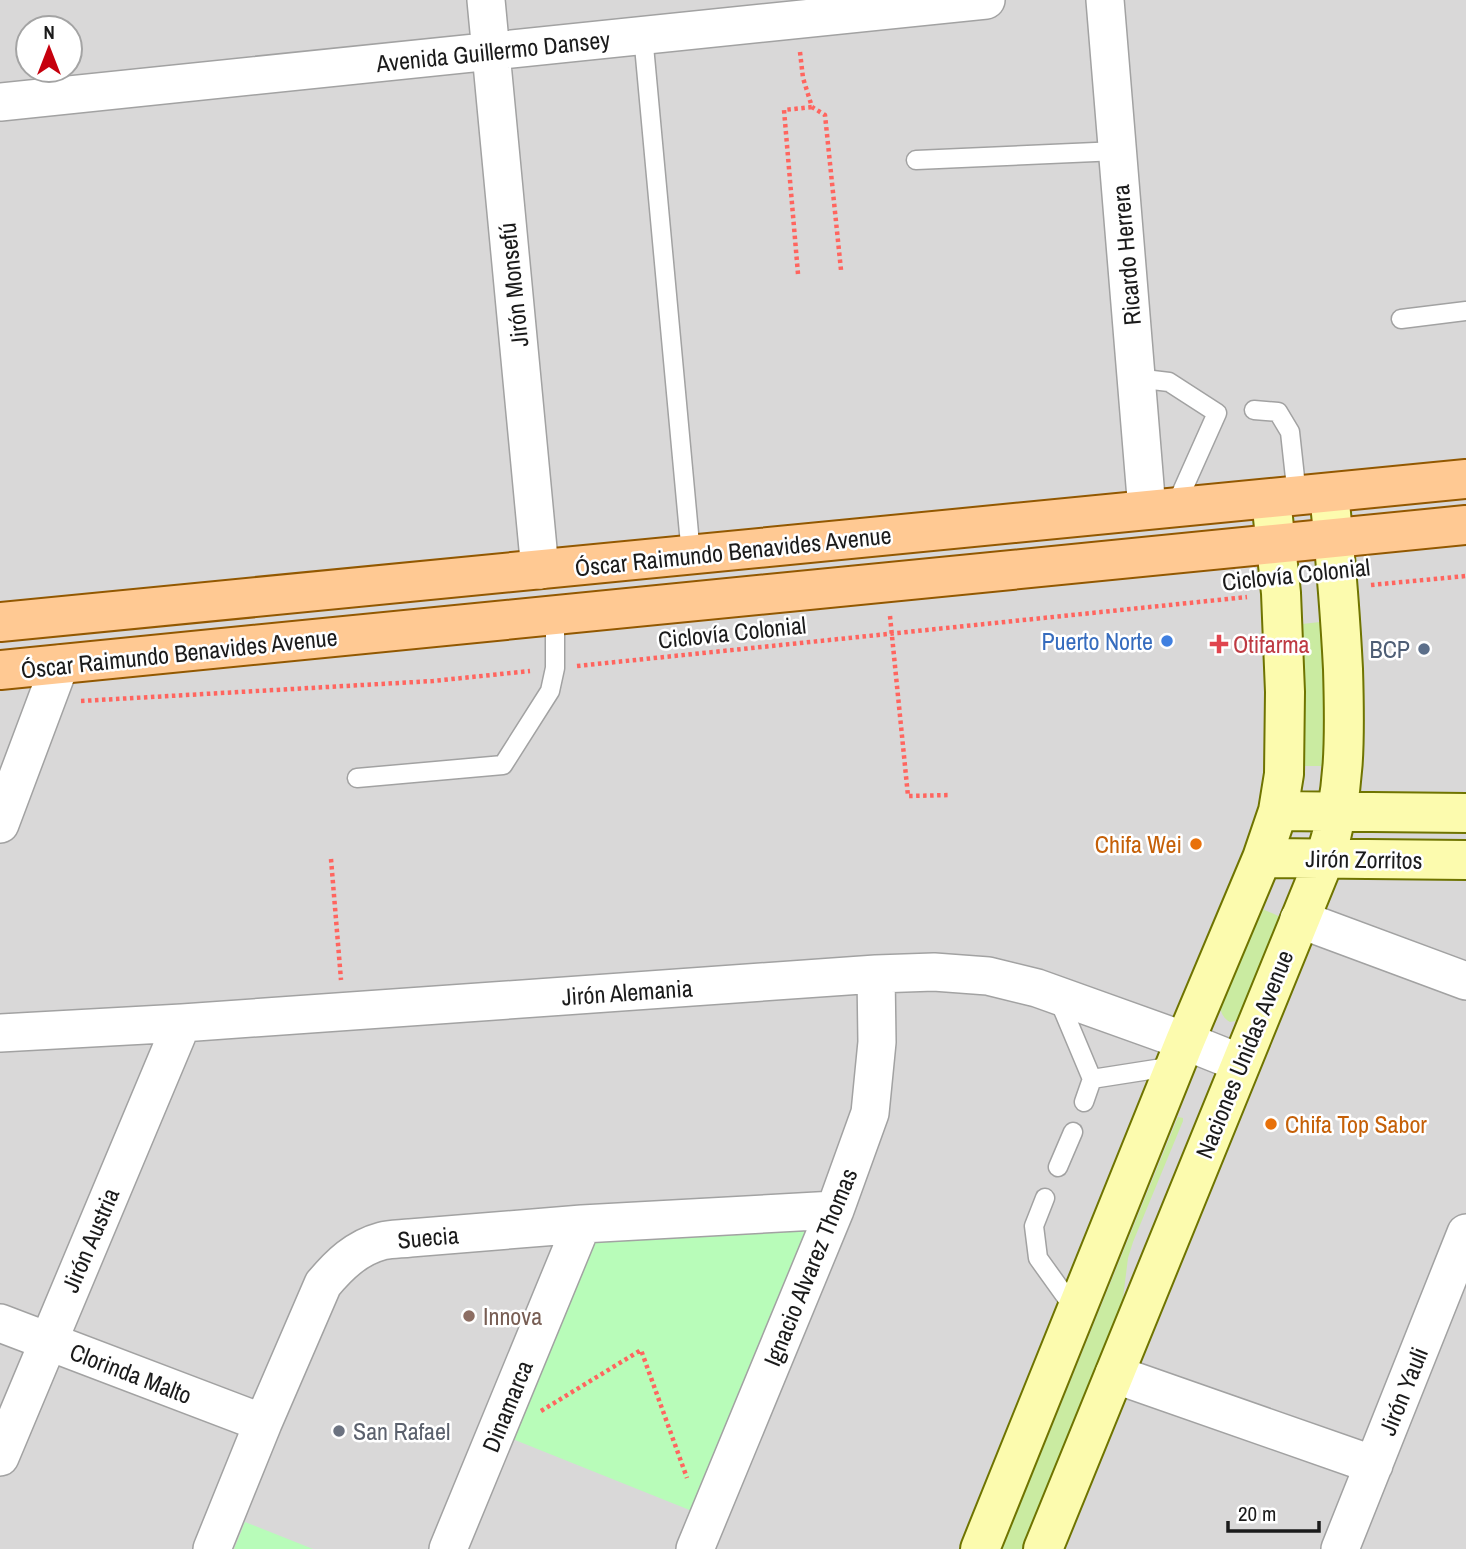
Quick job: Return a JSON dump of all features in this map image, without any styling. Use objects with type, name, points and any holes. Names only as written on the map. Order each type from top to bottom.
[{"type":"main road","name":"Óscar Raimundo Benavides Avenue","points":[[0,622],[1466,479]]},
{"type":"main road","name":"Naciones Unidas Avenue","points":[[1043,1549],[1325,858],[1338,811],[1345,727],[1333,538],[1299,496]]},
{"type":"main road","points":[[979,1549],[1262,858],[1278,811],[1284,774],[1285,692],[1277,544],[1299,496]]},
{"type":"main road","name":"Óscar Raimundo Benavides Avenue","points":[[0,670],[1466,525]]},
{"type":"main road","name":"Jirón Zorritos","points":[[1278,811],[1466,813]]},
{"type":"main road","name":"Jirón Zorritos","points":[[1262,858],[1466,860]]},
{"type":"street","name":"Jirón Monsefú","points":[[486,0],[540,570]]},
{"type":"street","name":"Avenida Guillermo Dansey","points":[[0,102],[986,0]]},
{"type":"street","name":"Ricardo Herrera","points":[[1105,0],[1136,378],[1161,509]]},
{"type":"street","points":[[0,824],[60,664]]},
{"type":"street","points":[[1299,919],[1466,981]]},
{"type":"street","name":"Jirón Alemania","points":[[0,1033],[934,972],[988,976],[1037,988],[1180,1054],[1240,1063]]},
{"type":"street","name":"Ignacio Alvarez Thomas","points":[[700,1538],[835,1210],[870,1113],[877,1042],[876,974]]},
{"type":"street","name":"Jirón Austria","points":[[0,1457],[182,1023]]},
{"type":"street","name":"Suecia","points":[[212,1549],[323,1284],[339,1265],[359,1250],[382,1241],[582,1224],[835,1210]]},
{"type":"street","name":"Dinamarca","points":[[448,1549],[582,1224]]},
{"type":"street","name":"Jirón Yauli","points":[[1340,1549],[1466,1233]]},
{"type":"street","name":"Clorinda Malto","points":[[0,1323],[263,1423]]},
{"type":"street","points":[[1114,1374],[1374,1465]]},
{"type":"lane","points":[[643,35],[691,555]]},
{"type":"lane","points":[[916,160],[1118,151]]},
{"type":"lane","points":[[1401,319],[1466,311]]},
{"type":"lane","points":[[1136,378],[1170,382],[1217,413],[1161,509]]},
{"type":"lane","points":[[1254,410],[1278,412],[1290,432],[1299,496]]},
{"type":"lane","points":[[357,778],[503,765],[550,691],[555,668],[555,616]]},
{"type":"lane","points":[[1056,995],[1092,1079],[1084,1102]]},
{"type":"lane","points":[[1092,1079],[1180,1054]]},
{"type":"lane","points":[[1058,1167],[1073,1132]]},
{"type":"lane","points":[[1045,1198],[1034,1226],[1038,1258],[1076,1311]]},
{"type":"path","points":[[796,20],[803,78],[812,107]]},
{"type":"path","points":[[798,274],[784,110],[812,107],[825,115],[841,270]]},
{"type":"path","name":"Ciclovía Colonial","points":[[1338,587],[1466,576]]},
{"type":"path","points":[[886,583],[908,796],[950,796]]},
{"type":"path","name":"Ciclovía Colonial","points":[[46,703],[433,681],[1281,593]]},
{"type":"path","points":[[331,859],[343,1012]]},
{"type":"path","points":[[538,1413],[641,1350],[700,1538]]},
{"type":"shaded area","points":[[0,0],[1466,0],[1466,1549],[0,1549]]},
{"type":"green space","points":[[1320,622],[1326,667],[1325,766],[1300,766],[1304,693],[1302,624]]},
{"type":"green space","points":[[1260,908],[1281,917],[1240,1016],[1236,1021],[1230,1022],[1222,1014],[1220,1004]]},
{"type":"green space","points":[[1178,1117],[1183,1118],[1183,1121],[1128,1258],[1122,1306],[1025,1549],[1002,1549]]},
{"type":"green space","points":[[833,1211],[707,1517],[510,1438],[588,1240]]},
{"type":"green space","points":[[245,1522],[313,1549],[234,1549]]},
{"type":"place","name":"Puerto Norte","points":[[1167,641]]},
{"type":"place","name":"Otifarma","points":[[1219,644]]},
{"type":"place","name":"BCP","points":[[1424,649]]},
{"type":"place","name":"Chifa Wei","points":[[1196,844]]},
{"type":"place","name":"Chifa Top Sabor","points":[[1271,1124]]},
{"type":"place","name":"Innova","points":[[469,1316]]},
{"type":"place","name":"San Rafael","points":[[339,1431]]}]
